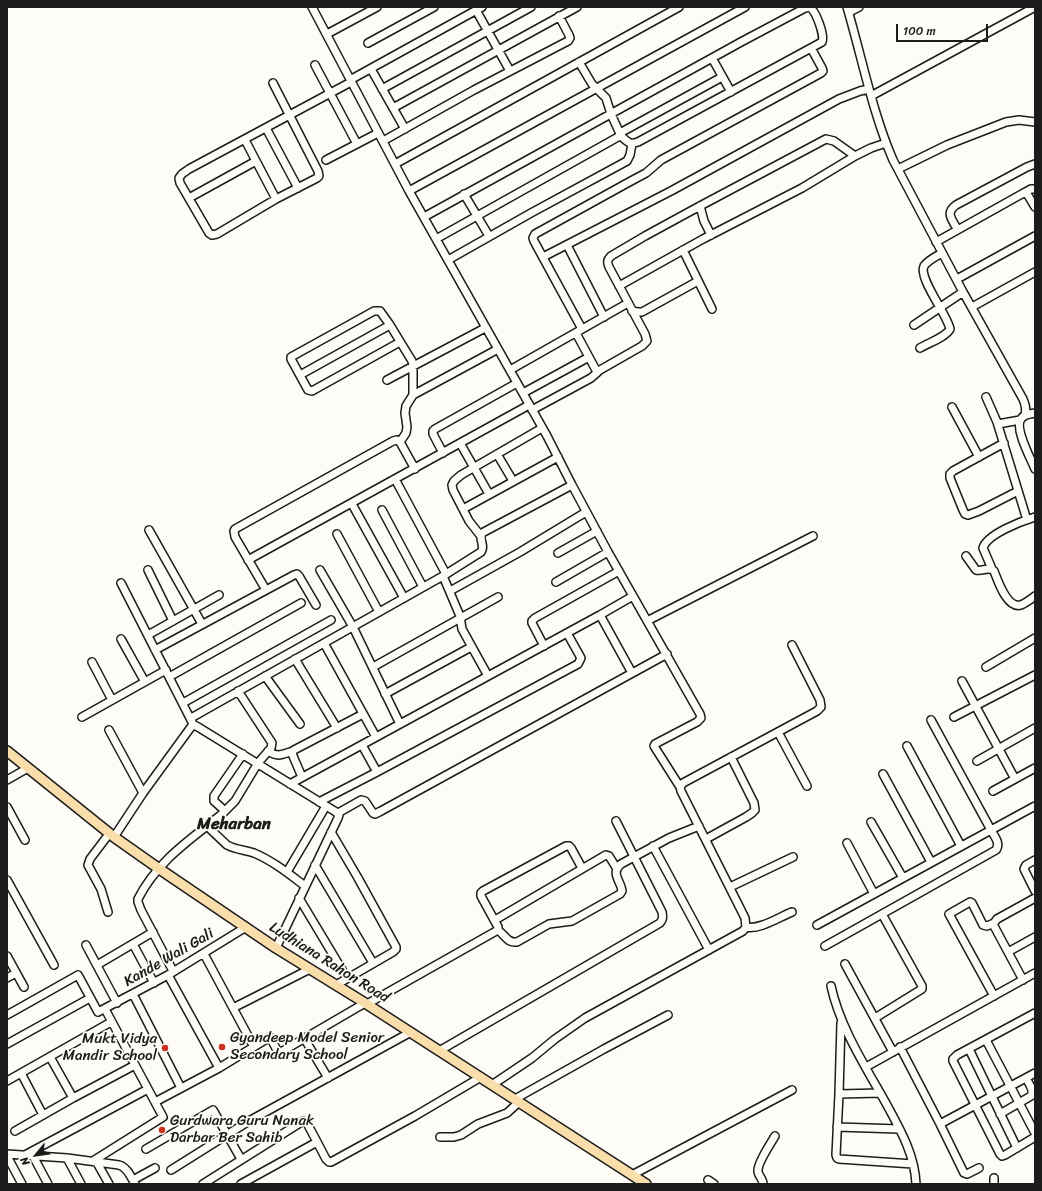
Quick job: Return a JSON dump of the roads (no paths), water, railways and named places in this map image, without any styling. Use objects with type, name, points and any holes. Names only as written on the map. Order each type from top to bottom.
[{"type":"main road","name":"Ludhiana Rahon Road","points":[[7,751],[112,835],[276,948],[366,1003],[646,1184]]},
{"type":"street","points":[[312,7],[409,191],[523,393],[608,552],[700,714],[701,718],[697,722],[655,744],[654,746],[680,787],[745,918],[746,927],[743,931],[585,1018],[555,1039],[532,1058],[492,1085]]},
{"type":"street","points":[[327,34],[377,7]]},
{"type":"street","points":[[368,43],[434,7]]},
{"type":"street","points":[[382,89],[531,7]]},
{"type":"street","points":[[392,108],[577,7]]},
{"type":"street","points":[[395,164],[679,7]]},
{"type":"street","points":[[409,191],[745,7]]},
{"type":"street","points":[[424,217],[766,28],[810,7],[814,10],[824,37],[822,42],[632,144]]},
{"type":"street","points":[[859,7],[848,10],[869,89],[886,143],[936,242],[1023,399],[1026,406],[1026,412],[1018,426],[1035,469]]},
{"type":"street","points":[[872,96],[1035,7]]},
{"type":"street","points":[[273,83],[289,116],[319,174],[317,178],[217,234],[212,235],[209,233],[179,180],[182,174],[289,116],[479,9],[488,31],[510,71]]},
{"type":"street","points":[[383,141],[568,40],[570,35],[559,16]]},
{"type":"street","points":[[597,372],[589,357],[579,331],[543,257],[534,242],[533,238],[535,234],[646,173],[661,160],[673,153],[821,73],[823,71],[822,68],[811,48]]},
{"type":"street","points":[[712,58],[731,92]]},
{"type":"street","points":[[579,62],[596,89],[606,98],[611,114],[621,134],[629,143],[632,144]]},
{"type":"street","points":[[315,65],[357,144]]},
{"type":"street","points":[[371,69],[405,129]]},
{"type":"street","points":[[436,239],[722,77]]},
{"type":"street","points":[[543,257],[671,191],[839,98],[869,89]]},
{"type":"street","points":[[898,169],[947,145],[1006,122],[1019,120],[1035,122]]},
{"type":"street","points":[[266,128],[298,188]]},
{"type":"street","points":[[326,160],[378,133]]},
{"type":"street","points":[[248,560],[352,504],[460,443],[591,378],[597,372],[642,346],[647,341],[645,334],[609,267],[607,262],[611,256],[700,206],[826,139],[834,141],[855,156]]},
{"type":"street","points":[[245,140],[276,200]]},
{"type":"street","points":[[619,286],[711,235],[802,188],[855,156],[886,143]]},
{"type":"street","points":[[448,260],[531,212],[627,161],[630,156],[632,144]]},
{"type":"street","points":[[189,198],[256,162]]},
{"type":"street","points":[[957,230],[950,215],[951,209],[962,201],[1035,164]]},
{"type":"street","points":[[936,242],[1031,189],[1035,189]]},
{"type":"street","points":[[1026,192],[1035,207]]},
{"type":"street","points":[[464,194],[489,236]]},
{"type":"street","points":[[700,206],[704,220],[711,235]]},
{"type":"street","points":[[956,279],[1035,236]]},
{"type":"street","points":[[567,245],[604,317]]},
{"type":"street","points":[[683,250],[712,309]]},
{"type":"street","points":[[920,348],[944,335],[950,329],[929,287],[923,270],[924,266],[929,261],[942,253]]},
{"type":"street","points":[[972,307],[1035,272]]},
{"type":"street","points":[[632,311],[642,312],[698,281]]},
{"type":"street","points":[[914,325],[963,292]]},
{"type":"street","points":[[510,370],[628,303]]},
{"type":"street","points":[[400,342],[312,391],[308,390],[291,359],[292,356],[298,352],[374,311],[380,311],[390,325],[400,342],[414,366],[413,395]]},
{"type":"street","points":[[300,375],[390,325]]},
{"type":"street","points":[[387,380],[485,328]]},
{"type":"street","points":[[400,442],[406,433],[407,427],[405,413],[406,406],[413,395],[498,349]]},
{"type":"street","points":[[523,393],[589,357]]},
{"type":"street","points":[[443,453],[433,434],[435,429],[517,383]]},
{"type":"street","points":[[986,396],[998,424],[1027,520]]},
{"type":"street","points":[[952,407],[979,456]]},
{"type":"street","points":[[998,424],[1035,413]]},
{"type":"street","points":[[191,718],[424,587],[481,552],[483,547],[480,535],[474,529],[453,490],[452,485],[454,481],[474,468],[542,428]]},
{"type":"street","points":[[266,590],[235,538],[235,530],[393,441],[397,440],[400,442],[414,469]]},
{"type":"street","points":[[460,443],[489,494]]},
{"type":"street","points":[[1004,443],[953,471],[950,474],[950,478],[962,510],[968,515],[972,515],[1018,491]]},
{"type":"street","points":[[497,454],[513,481]]},
{"type":"street","points":[[463,509],[558,457]]},
{"type":"street","points":[[395,479],[444,575],[458,609],[462,629],[471,648],[488,676]]},
{"type":"street","points":[[480,535],[572,485]]},
{"type":"street","points":[[352,504],[404,598]]},
{"type":"street","points":[[382,510],[424,587]]},
{"type":"street","points":[[450,591],[520,552],[586,512]]},
{"type":"street","points":[[1035,517],[999,533],[988,541],[983,548],[1004,594],[1012,604],[1021,604],[1035,596]]},
{"type":"street","points":[[149,530],[202,624]]},
{"type":"street","points":[[558,553],[597,532]]},
{"type":"street","points":[[336,534],[379,612]]},
{"type":"street","points":[[647,620],[813,536]]},
{"type":"street","points":[[556,582],[608,552]]},
{"type":"street","points":[[966,556],[976,570],[992,569]]},
{"type":"street","points":[[148,570],[173,621]]},
{"type":"street","points":[[320,570],[353,627],[400,724]]},
{"type":"street","points":[[544,646],[532,623],[535,618],[619,571]]},
{"type":"street","points":[[155,650],[297,574],[316,605]]},
{"type":"street","points":[[121,583],[194,725],[338,813]]},
{"type":"street","points":[[148,635],[219,595]]},
{"type":"street","points":[[290,784],[633,596]]},
{"type":"street","points":[[373,667],[498,597]]},
{"type":"street","points":[[169,677],[301,603]]},
{"type":"street","points":[[600,615],[632,673]]},
{"type":"street","points":[[183,703],[331,620]]},
{"type":"street","points":[[286,872],[322,804],[377,772],[578,664],[581,658],[567,633]]},
{"type":"street","points":[[986,667],[1035,638]]},
{"type":"street","points":[[121,639],[145,682]]},
{"type":"street","points":[[324,643],[376,737]]},
{"type":"street","points":[[680,787],[683,783],[817,711],[820,707],[820,700],[792,645]]},
{"type":"street","points":[[385,694],[471,648]]},
{"type":"street","points":[[338,813],[361,800],[365,801],[375,814],[667,654]]},
{"type":"street","points":[[295,659],[337,728]]},
{"type":"street","points":[[92,662],[112,700]]},
{"type":"street","points":[[82,717],[166,670]]},
{"type":"street","points":[[954,717],[1035,675]]},
{"type":"street","points":[[265,676],[300,724]]},
{"type":"street","points":[[962,681],[1015,779]]},
{"type":"street","points":[[219,1068],[171,973],[138,902],[140,895],[158,868],[169,856],[225,811],[235,801],[258,764],[272,746],[272,743],[238,691]]},
{"type":"street","points":[[268,751],[278,755],[293,751],[363,714]]},
{"type":"street","points":[[825,946],[996,850],[998,847],[991,830],[931,720]]},
{"type":"street","points":[[108,912],[101,889],[88,865],[90,859],[112,835],[194,725]]},
{"type":"street","points":[[977,761],[999,750],[1035,728]]},
{"type":"street","points":[[109,730],[143,793]]},
{"type":"street","points":[[778,732],[807,786]]},
{"type":"street","points":[[362,745],[377,772]]},
{"type":"street","points":[[907,746],[961,846]]},
{"type":"street","points":[[293,751],[293,756],[302,777]]},
{"type":"street","points":[[225,811],[214,801],[214,796],[243,754]]},
{"type":"street","points":[[706,839],[746,817],[755,810],[754,804],[731,757]]},
{"type":"street","points":[[7,780],[28,768]]},
{"type":"street","points":[[993,791],[1035,768]]},
{"type":"street","points":[[883,774],[931,862]]},
{"type":"street","points":[[817,925],[1035,806]]},
{"type":"street","points":[[7,807],[25,840]]},
{"type":"street","points":[[276,948],[338,818],[338,813]]},
{"type":"street","points":[[439,1051],[660,923],[663,916],[662,912],[616,821]]},
{"type":"street","points":[[871,822],[903,878]]},
{"type":"street","points":[[207,826],[231,848],[254,853],[286,872],[305,886]]},
{"type":"street","points":[[616,869],[621,864],[653,846],[699,826]]},
{"type":"street","points":[[331,832],[396,947],[394,952],[336,985]]},
{"type":"street","points":[[847,843],[874,894]]},
{"type":"street","points":[[494,920],[606,855],[616,869],[622,891],[620,894],[572,921],[549,924],[516,942],[508,940],[498,930],[498,927],[494,920],[481,896],[483,891],[566,846],[572,848],[582,868]]},
{"type":"street","points":[[653,846],[709,950]]},
{"type":"street","points":[[730,887],[793,857]]},
{"type":"street","points":[[1035,860],[1026,865],[1024,869],[1035,891]]},
{"type":"street","points":[[315,865],[373,964]]},
{"type":"street","points":[[7,880],[54,965]]},
{"type":"street","points":[[299,898],[347,978]]},
{"type":"street","points":[[994,996],[949,914],[970,902],[972,903],[983,925],[987,926],[1035,898]]},
{"type":"street","points":[[746,927],[759,927],[792,912]]},
{"type":"street","points":[[875,1018],[922,989],[922,986],[882,914]]},
{"type":"street","points":[[994,923],[994,926],[1023,980]]},
{"type":"street","name":"Kande Wali Gali","points":[[105,1009],[204,954],[246,927]]},
{"type":"street","points":[[155,1102],[219,1068],[270,1036],[278,1052],[281,1052],[498,930]]},
{"type":"street","points":[[97,965],[153,932]]},
{"type":"street","points":[[1008,952],[1035,937]]},
{"type":"street","points":[[133,944],[154,983]]},
{"type":"street","points":[[86,945],[117,1003]]},
{"type":"street","points":[[204,954],[254,1047]]},
{"type":"street","points":[[7,956],[24,987]]},
{"type":"street","points":[[845,964],[893,1052]]},
{"type":"street","points":[[232,1008],[310,969]]},
{"type":"street","points":[[7,978],[16,973]]},
{"type":"street","points":[[866,1067],[1035,974]]},
{"type":"street","points":[[7,1014],[78,975],[98,1012],[105,1009],[163,1117],[95,1161]]},
{"type":"street","points":[[831,986],[841,1020],[900,1128],[910,1153],[916,1184]]},
{"type":"street","points":[[133,994],[181,1088]]},
{"type":"street","points":[[7,1044],[90,998]]},
{"type":"street","points":[[1035,1013],[955,1057],[953,1061],[1002,1156],[1035,1137]]},
{"type":"street","points":[[440,1137],[454,1137],[460,1135],[478,1124],[507,1113],[517,1101],[604,1049],[668,1015]]},
{"type":"street","points":[[841,1020],[837,1158],[839,1160],[913,1164]]},
{"type":"street","points":[[7,1081],[111,1022]]},
{"type":"street","points":[[171,1170],[249,1121],[411,1032]]},
{"type":"street","points":[[304,1038],[328,1078]]},
{"type":"street","points":[[986,1040],[1035,1133]]},
{"type":"street","points":[[900,1048],[964,1173],[967,1174],[978,1168]]},
{"type":"street","points":[[969,1049],[1017,1148]]},
{"type":"street","points":[[50,1057],[73,1098]]},
{"type":"street","points":[[15,1131],[135,1065]]},
{"type":"street","points":[[21,1073],[43,1115]]},
{"type":"street","points":[[940,1124],[1035,1073]]},
{"type":"street","points":[[203,1184],[303,1121],[307,1123],[326,1159],[331,1162],[415,1116],[481,1077]]},
{"type":"street","points":[[1000,1114],[1031,1096],[1032,1091],[1026,1078]]},
{"type":"street","points":[[25,1156],[148,1089]]},
{"type":"street","points":[[632,1175],[792,1090]]},
{"type":"street","points":[[839,1094],[880,1093]]},
{"type":"street","points":[[146,1149],[213,1110],[241,1159]]},
{"type":"street","points":[[837,1127],[900,1128]]},
{"type":"street","points":[[763,1184],[759,1175],[759,1164],[775,1136]]},
{"type":"street","points":[[241,1184],[317,1142]]},
{"type":"street","points":[[7,1155],[67,1158],[123,1166],[134,1182],[155,1168]]},
{"type":"street","points":[[7,1155],[22,1184]]},
{"type":"street","points":[[33,1156],[48,1184]]},
{"type":"street","points":[[67,1158],[81,1184]]},
{"type":"street","points":[[95,1161],[109,1184]]},
{"type":"place","name":"Gyandeep Model Senior Secondary School","points":[[222,1047]]},
{"type":"place","name":"Mukt Vidya Mandir School","points":[[165,1048]]},
{"type":"place","name":"Gurdwara Guru Nanak Darbar Ber Sahib","points":[[162,1130]]},
{"type":"district","name":"Meharban","points":[[234,825]]}]
